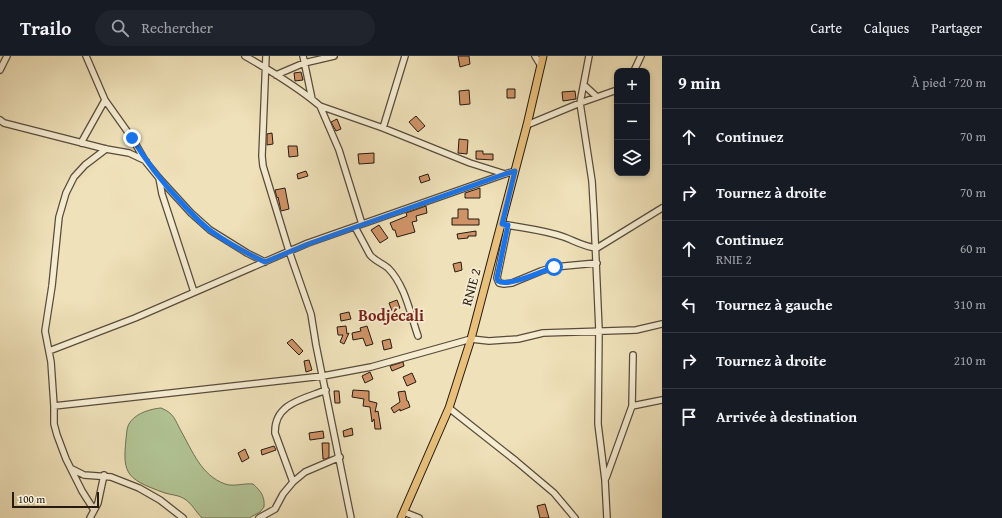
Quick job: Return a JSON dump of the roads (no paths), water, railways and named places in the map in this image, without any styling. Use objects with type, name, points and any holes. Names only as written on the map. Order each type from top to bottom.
[{"type":"main road","name":"RNIE 2","points":[[403,515],[439,435],[471,340],[505,225],[515,171],[543,56]]},
{"type":"street","points":[[0,70],[7,56]]},
{"type":"street","points":[[86,56],[105,100],[158,178],[191,213],[210,230],[247,253],[265,262]]},
{"type":"street","points":[[246,56],[312,99],[320,106],[383,128],[470,163],[505,174]]},
{"type":"street","points":[[266,56],[262,156],[263,166],[289,251],[311,314],[351,518]]},
{"type":"street","points":[[303,56],[312,99]]},
{"type":"street","points":[[276,75],[304,63],[334,56]]},
{"type":"street","points":[[383,128],[405,56]]},
{"type":"street","points":[[535,56],[541,66]]},
{"type":"street","points":[[589,56],[580,103],[592,181],[599,330],[598,424],[605,480],[607,518]]},
{"type":"street","points":[[635,68],[638,59],[641,56]]},
{"type":"street","points":[[584,86],[597,97]]},
{"type":"street","points":[[527,124],[614,91]]},
{"type":"street","points":[[81,143],[105,100]]},
{"type":"street","points":[[320,106],[339,150],[362,224]]},
{"type":"street","points":[[0,120],[4,123],[81,143],[129,153],[146,162]]},
{"type":"street","points":[[94,510],[82,491],[66,459],[57,435],[54,424],[51,362],[45,331],[52,286],[59,217],[66,193],[74,177],[85,165],[106,149]]},
{"type":"street","points":[[49,351],[135,318],[289,251],[515,171]]},
{"type":"street","points":[[158,178],[194,292]]},
{"type":"street","points":[[597,263],[554,267],[512,283],[499,283],[497,278],[505,225],[549,233],[596,248],[662,208]]},
{"type":"street","points":[[355,227],[370,255],[387,267],[401,286],[418,336]]},
{"type":"street","points":[[54,406],[323,376],[371,368],[471,340],[518,339],[544,332],[636,330],[662,324]]},
{"type":"street","points":[[605,480],[632,406],[633,355]]},
{"type":"street","points":[[293,482],[275,433],[275,426],[280,412],[290,404],[326,390]]},
{"type":"street","points":[[632,406],[662,400]]},
{"type":"street","points":[[449,408],[554,493],[575,518]]},
{"type":"street","points":[[259,518],[275,509],[283,494],[293,482],[305,472],[340,457]]},
{"type":"street","points":[[72,469],[84,475],[104,475],[139,488],[160,500],[183,518]]},
{"type":"street","points":[[90,518],[98,503],[104,475]]},
{"type":"street","points":[[403,515],[419,518]]},
{"type":"district","name":"Bodjécali","points":[[391,315]]}]
